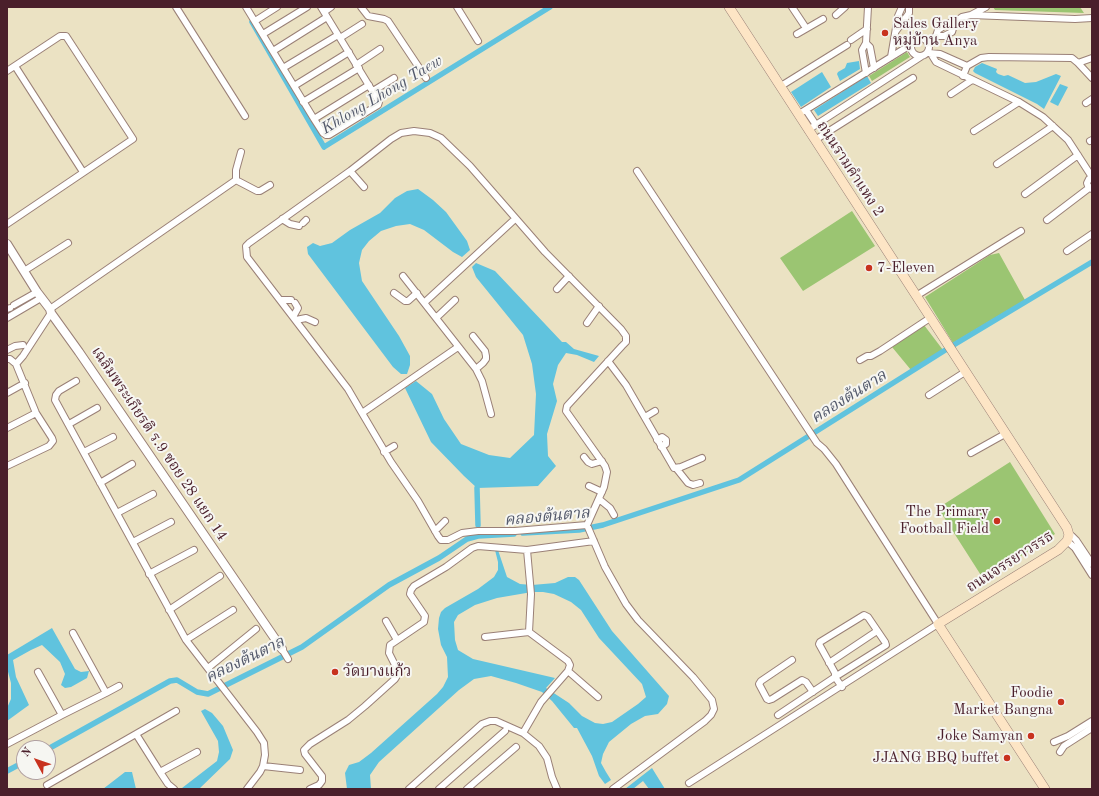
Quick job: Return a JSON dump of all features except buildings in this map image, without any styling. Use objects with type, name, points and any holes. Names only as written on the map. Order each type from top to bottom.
[{"type":"main road","name":"ถนนรามคำแหง 2","points":[[729,7],[781,86],[812,127],[815,140],[950,348]]},
{"type":"main road","name":"ถนนจรรยาวรรธ","points":[[938,624],[1058,550],[1068,538],[1067,528],[1004,434],[950,348]]},
{"type":"main road","points":[[938,624],[1045,789]]},
{"type":"street","points":[[176,7],[245,116]]},
{"type":"street","points":[[246,7],[322,133],[329,135],[378,105],[378,99],[324,12]]},
{"type":"street","points":[[255,21],[277,7]]},
{"type":"street","points":[[263,34],[307,7]]},
{"type":"street","points":[[273,51],[331,7]]},
{"type":"street","points":[[361,7],[368,16],[388,21],[426,78]]},
{"type":"street","points":[[457,7],[478,41]]},
{"type":"street","points":[[792,7],[806,28]]},
{"type":"street","points":[[836,15],[845,7]]},
{"type":"street","points":[[866,73],[862,50],[866,42],[868,7]]},
{"type":"street","points":[[891,57],[898,16],[902,7]]},
{"type":"street","points":[[895,32],[907,17],[909,7]]},
{"type":"street","points":[[971,15],[986,7]]},
{"type":"street","points":[[927,42],[936,36],[944,36],[952,32],[954,22],[962,17],[971,15],[1075,19],[1092,18]]},
{"type":"street","points":[[796,34],[823,19]]},
{"type":"street","points":[[283,68],[362,24]]},
{"type":"street","points":[[781,86],[849,43],[867,29]]},
{"type":"street","points":[[7,72],[60,36],[66,36],[133,139],[7,224]]},
{"type":"street","points":[[802,112],[912,44],[917,39],[923,39],[927,42],[929,46],[927,54],[812,127]]},
{"type":"street","points":[[866,42],[870,47],[874,68]]},
{"type":"street","points":[[912,44],[911,48],[914,53],[940,54],[967,66]]},
{"type":"street","points":[[303,102],[358,67],[380,49]]},
{"type":"street","points":[[294,86],[349,52]]},
{"type":"street","points":[[927,54],[936,62],[1037,112],[1068,140],[1092,177],[1087,183],[1091,188],[1047,220]]},
{"type":"street","points":[[963,76],[967,66],[981,58],[1072,58],[1092,78]]},
{"type":"street","points":[[1078,63],[1092,58]]},
{"type":"street","points":[[15,66],[83,172]]},
{"type":"street","points":[[373,91],[394,78]]},
{"type":"street","points":[[815,140],[913,78]]},
{"type":"street","points":[[951,94],[972,80]]},
{"type":"street","points":[[314,119],[369,85]]},
{"type":"street","points":[[1086,103],[1092,99]]},
{"type":"street","points":[[974,131],[1019,102]]},
{"type":"street","points":[[997,164],[1054,126]]},
{"type":"street","points":[[588,527],[515,531],[478,530],[462,533],[444,541],[438,536],[418,501],[384,452],[348,390],[247,257],[246,246],[350,171],[391,139],[402,133],[414,131],[430,133],[441,138],[455,150],[515,218],[626,336],[626,342],[570,402],[566,411],[602,461],[607,472],[607,479],[588,527],[605,567],[626,604],[638,620],[693,677],[712,700],[714,709],[705,722],[613,789]]},
{"type":"street","points":[[236,180],[236,170],[241,152]]},
{"type":"street","points":[[1025,194],[1078,155]]},
{"type":"street","points":[[350,171],[364,187]]},
{"type":"street","points":[[637,172],[817,443],[836,464],[938,624],[689,783]]},
{"type":"street","points":[[236,180],[257,191],[260,191],[270,185]]},
{"type":"street","points":[[16,364],[23,356],[51,311],[236,180]]},
{"type":"street","points":[[425,302],[515,218]]},
{"type":"street","points":[[282,219],[290,224],[303,223]]},
{"type":"street","points":[[916,296],[1021,231]]},
{"type":"street","points":[[1067,251],[1092,234]]},
{"type":"street","points":[[24,271],[68,243]]},
{"type":"street","name":"เฉลิมพระเกียรติ ร.9 ซอย 28 แยก 14","points":[[7,244],[39,295],[288,659]]},
{"type":"street","points":[[403,276],[476,368],[482,380],[491,414]]},
{"type":"street","points":[[557,289],[569,276]]},
{"type":"street","points":[[394,292],[405,301],[408,301],[417,292]]},
{"type":"street","points":[[10,307],[39,295]]},
{"type":"street","points":[[7,318],[39,295]]},
{"type":"street","points":[[280,300],[293,301],[298,308],[294,318]]},
{"type":"street","points":[[436,318],[455,300]]},
{"type":"street","points":[[587,323],[599,306]]},
{"type":"street","points":[[294,318],[306,318],[315,322]]},
{"type":"street","points":[[860,360],[880,352],[930,318]]},
{"type":"street","points":[[473,336],[485,351],[486,356],[483,363],[476,368]]},
{"type":"street","points":[[7,350],[15,346],[23,345]]},
{"type":"street","points":[[362,412],[458,347]]},
{"type":"street","points":[[7,359],[10,358],[16,364],[36,413],[53,441],[49,446],[7,466]]},
{"type":"street","points":[[608,361],[626,385],[673,467],[676,468],[688,483],[693,485],[700,483]]},
{"type":"street","points":[[929,395],[965,372]]},
{"type":"street","points":[[76,381],[59,391],[55,400],[186,640],[264,743],[265,755],[263,766],[247,789]]},
{"type":"street","points":[[7,393],[25,384]]},
{"type":"street","points":[[68,424],[97,408]]},
{"type":"street","points":[[644,417],[655,411]]},
{"type":"street","points":[[7,428],[36,413]]},
{"type":"street","points":[[971,453],[1004,434]]},
{"type":"street","points":[[84,452],[113,437]]},
{"type":"street","points":[[384,452],[394,446]]},
{"type":"street","points":[[584,457],[592,464],[602,461]]},
{"type":"street","points":[[676,468],[702,458]]},
{"type":"street","points":[[100,483],[132,464]]},
{"type":"street","points":[[589,486],[602,492]]},
{"type":"street","points":[[117,513],[154,494]]},
{"type":"street","points":[[599,499],[610,508],[614,515]]},
{"type":"street","points":[[435,531],[444,521]]},
{"type":"street","points":[[133,542],[171,522]]},
{"type":"street","points":[[1092,564],[1076,540],[1072,536],[1068,538],[1092,575]]},
{"type":"street","points":[[310,789],[319,785],[322,781],[322,776],[305,754],[304,750],[310,744],[348,720],[365,706],[398,674],[389,653],[390,645],[424,622],[425,616],[410,594],[414,586],[446,567],[472,548],[478,546],[527,550],[593,539]]},
{"type":"street","points":[[149,574],[194,550]]},
{"type":"street","points":[[527,550],[531,594],[529,632]]},
{"type":"street","points":[[169,610],[220,576]]},
{"type":"street","points":[[186,640],[233,610]]},
{"type":"street","points":[[778,715],[836,675],[886,645],[868,616],[864,615],[820,642],[819,646],[836,675],[844,685]]},
{"type":"street","points":[[386,621],[397,640]]},
{"type":"street","points":[[208,668],[256,629]]},
{"type":"street","points":[[829,663],[877,631]]},
{"type":"street","points":[[485,637],[529,632],[568,661],[570,665],[568,671],[540,702],[523,733]]},
{"type":"street","points":[[73,633],[106,693]]},
{"type":"street","points":[[792,660],[761,681],[759,684],[767,699],[772,699],[802,680],[806,682],[813,692]]},
{"type":"street","points":[[568,671],[598,697]]},
{"type":"street","points":[[38,672],[62,715]]},
{"type":"street","points":[[7,744],[119,686]]},
{"type":"street","points":[[47,785],[176,711]]},
{"type":"street","points":[[409,789],[482,724],[490,721],[496,721],[523,733],[544,751],[556,787],[548,789]]},
{"type":"street","points":[[1054,742],[1068,736],[1092,721]]},
{"type":"street","points":[[1060,752],[1068,744],[1092,728]]},
{"type":"street","points":[[439,789],[505,731]]},
{"type":"street","points":[[136,734],[168,784],[174,789]]},
{"type":"street","points":[[467,789],[516,747]]},
{"type":"street","points":[[160,772],[197,752]]},
{"type":"street","points":[[263,766],[300,770]]},
{"type":"green space","points":[[993,7],[1080,7],[1084,13],[995,10]]},
{"type":"green space","points":[[907,52],[910,57],[872,81],[869,76]]},
{"type":"green space","points":[[852,211],[875,246],[803,291],[780,258]]},
{"type":"green space","points":[[999,253],[1025,300],[953,343],[925,297],[990,255]]},
{"type":"green space","points":[[924,325],[943,350],[911,370],[892,347]]},
{"type":"green space","name":"The Primary Football Field","points":[[1010,462],[1055,534],[984,580],[938,508]]},
{"type":"water","points":[[859,61],[860,69],[840,81],[837,74],[838,72],[845,68],[847,63]]},
{"type":"water","points":[[982,63],[997,69],[996,72],[998,74],[1004,76],[1008,75],[1025,83],[1036,82],[1056,74],[1061,76],[1044,109],[975,73],[973,71],[975,67]]},
{"type":"water","points":[[822,72],[831,87],[801,107],[791,92]]},
{"type":"water","points":[[867,76],[871,83],[818,116],[814,110]]},
{"type":"water","points":[[1060,84],[1068,87],[1058,106],[1050,102]]},
{"type":"water","points":[[418,189],[446,212],[467,241],[470,250],[462,257],[424,230],[410,224],[396,226],[381,231],[369,241],[362,250],[359,263],[362,281],[399,336],[410,356],[410,365],[407,374],[401,374],[393,367],[308,254],[307,247],[313,243],[320,246],[332,243],[350,230],[380,213],[395,198],[407,191]]},
{"type":"water","points":[[476,263],[495,271],[562,342],[566,342],[574,349],[599,356],[594,362],[577,355],[566,353],[558,365],[553,384],[557,401],[547,434],[548,456],[556,466],[538,486],[477,488],[431,442],[405,388],[416,381],[432,394],[444,419],[461,444],[489,455],[510,458],[534,435],[536,394],[532,364],[523,335],[476,277],[472,267]]},
{"type":"water","points":[[495,550],[498,550],[507,577],[520,584],[532,585],[555,583],[568,577],[575,577],[579,580],[612,631],[669,696],[667,704],[658,714],[645,716],[631,724],[609,742],[603,754],[601,763],[611,780],[605,784],[599,776],[592,756],[577,728],[574,728],[552,701],[542,692],[491,676],[474,679],[459,690],[379,762],[370,775],[371,789],[347,789],[345,773],[349,765],[359,762],[371,753],[443,687],[448,677],[447,657],[441,645],[438,629],[441,612],[494,577],[498,570]],"holes":[[[532,592],[554,594],[571,602],[581,610],[599,638],[642,684],[646,697],[612,722],[603,724],[595,723],[582,716],[569,703],[546,688],[555,678],[473,659],[458,650],[455,640],[454,622],[458,615],[475,605],[497,598]]]},
{"type":"water","points":[[52,628],[75,669],[81,672],[89,671],[87,678],[71,687],[65,688],[61,685],[65,674],[60,662],[42,645],[31,650],[13,660],[16,677],[29,705],[7,721],[7,708],[11,699],[11,683],[7,668],[7,655]]},
{"type":"water","points":[[205,709],[212,713],[223,726],[233,750],[230,759],[199,789],[183,789],[182,788],[217,761],[219,752],[218,741],[201,711]]},
{"type":"water","points":[[652,768],[665,789],[649,789],[643,781],[633,789],[625,789]]},
{"type":"water","points":[[125,772],[132,772],[136,789],[103,789]]},
{"type":"waterway","name":"Khlong Lhong Taew","points":[[252,22],[324,147],[550,7]]},
{"type":"waterway","name":"คลองต้นตาล","points":[[523,533],[579,530],[603,525],[739,480],[947,349],[1092,262]]},
{"type":"waterway","points":[[477,488],[478,525]]},
{"type":"waterway","name":"คลองต้นตาล","points":[[56,745],[170,681],[177,680],[197,692],[208,694],[302,647],[389,585],[439,558],[467,539],[478,536],[514,534]]},
{"type":"waterway","name":"คลองต้นตาล","points":[[7,771],[16,766]]},
{"type":"place","name":"Sales Gallery หมู่บ้าน Anya","points":[[885,33]]},
{"type":"place","name":"7-Eleven","points":[[869,268]]},
{"type":"place","name":"The Primary Football Field","points":[[997,521]]},
{"type":"place","name":"วัดบางแก้ว","points":[[335,672]]},
{"type":"place","name":"Foodie Market Bangna","points":[[1061,702]]},
{"type":"place","name":"Joke Samyan","points":[[1031,736]]},
{"type":"place","name":"JJANG BBQ buffet","points":[[1007,758]]}]
